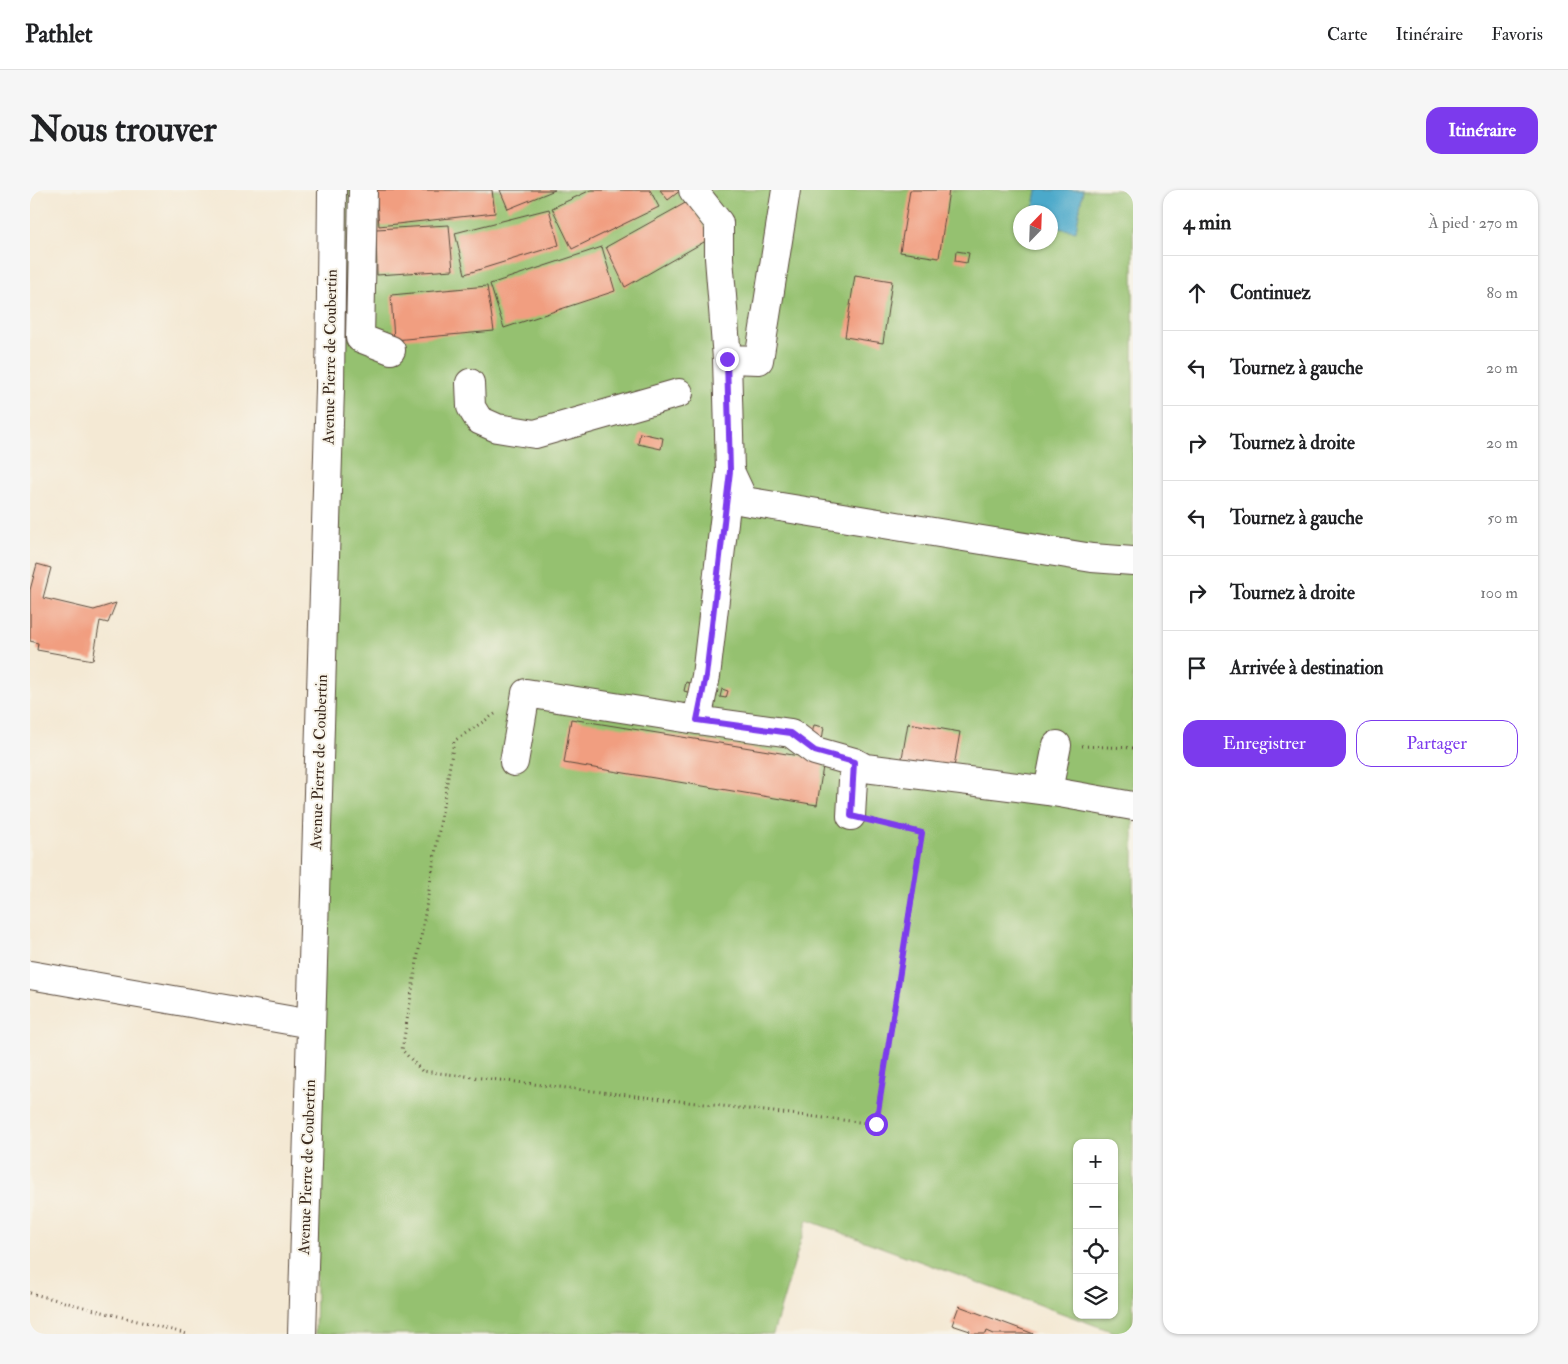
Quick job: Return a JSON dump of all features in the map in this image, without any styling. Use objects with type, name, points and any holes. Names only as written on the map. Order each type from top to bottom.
[{"type":"street","name":"Avenue Pierre de Coubertin","points":[[302,1334],[330,388],[332,190]]},
{"type":"street","points":[[363,190],[360,338],[391,350]]},
{"type":"street","points":[[693,190],[719,223],[718,258],[727,359],[730,471],[706,676],[697,720]]},
{"type":"street","points":[[727,359],[759,360],[786,190]]},
{"type":"street","points":[[470,383],[471,407],[479,420],[497,428],[535,434],[679,393]]},
{"type":"street","points":[[730,471],[744,501],[1092,558],[1133,561]]},
{"type":"street","points":[[514,762],[526,693],[791,733],[815,751],[854,762],[865,768],[1048,791],[1133,806]]},
{"type":"street","points":[[1048,791],[1057,745]]},
{"type":"street","points":[[851,816],[854,762]]},
{"type":"street","points":[[30,975],[311,1024]]},
{"type":"path","points":[[522,716],[500,712],[454,741],[402,1050],[422,1071],[876,1124],[922,833],[851,816]]},
{"type":"path","points":[[1057,745],[1133,748]]},
{"type":"path","points":[[30,1293],[188,1334]]},
{"type":"green space","points":[[339,190],[1133,190],[1133,1334],[1119,1334],[1078,1319],[1118,1319],[1118,1139],[1073,1139],[1073,1317],[807,1220],[773,1334],[315,1334]]},
{"type":"water","points":[[1037,190],[1083,190],[1076,231],[1058,228],[1058,205],[1034,205]]},
{"type":"building","points":[[376,190],[492,190],[495,213],[379,226]]},
{"type":"building","points":[[500,190],[555,190],[508,209]]},
{"type":"building","points":[[591,190],[650,190],[659,207],[572,249],[552,208]]},
{"type":"building","points":[[660,190],[681,190],[668,200]]},
{"type":"building","points":[[910,190],[949,190],[939,258],[900,252]]},
{"type":"building","points":[[689,201],[711,238],[625,287],[606,247]]},
{"type":"building","points":[[549,209],[559,245],[465,274],[455,233]]},
{"type":"building","points":[[449,225],[453,270],[377,275],[376,229]]},
{"type":"building","points":[[602,247],[615,291],[504,328],[490,284]]},
{"type":"building","points":[[956,251],[969,253],[967,263],[955,261]]},
{"type":"building","points":[[855,275],[892,281],[883,343],[845,337]]},
{"type":"building","points":[[487,286],[494,331],[394,340],[391,295]]},
{"type":"building","points":[[640,433],[663,438],[661,449],[638,444]]},
{"type":"building","points":[[37,564],[51,568],[43,598],[94,610],[116,603],[108,623],[100,621],[93,660],[37,650],[38,643],[30,641],[30,590]]},
{"type":"building","points":[[686,682],[693,684],[691,693],[684,691]]},
{"type":"building","points":[[722,689],[728,691],[726,698],[720,697]]},
{"type":"building","points":[[571,719],[824,760],[817,805],[564,763]]},
{"type":"building","points":[[908,723],[960,732],[953,773],[901,764]]},
{"type":"building","points":[[814,725],[824,727],[821,746],[810,743]]},
{"type":"building","points":[[959,1306],[1034,1334],[994,1334],[987,1331],[986,1334],[969,1334],[970,1331],[952,1325]]},
{"type":"route","points":[[727,359],[730,471],[706,676],[697,720],[791,733],[815,751],[854,762],[851,816],[922,833],[876,1124]]}]
